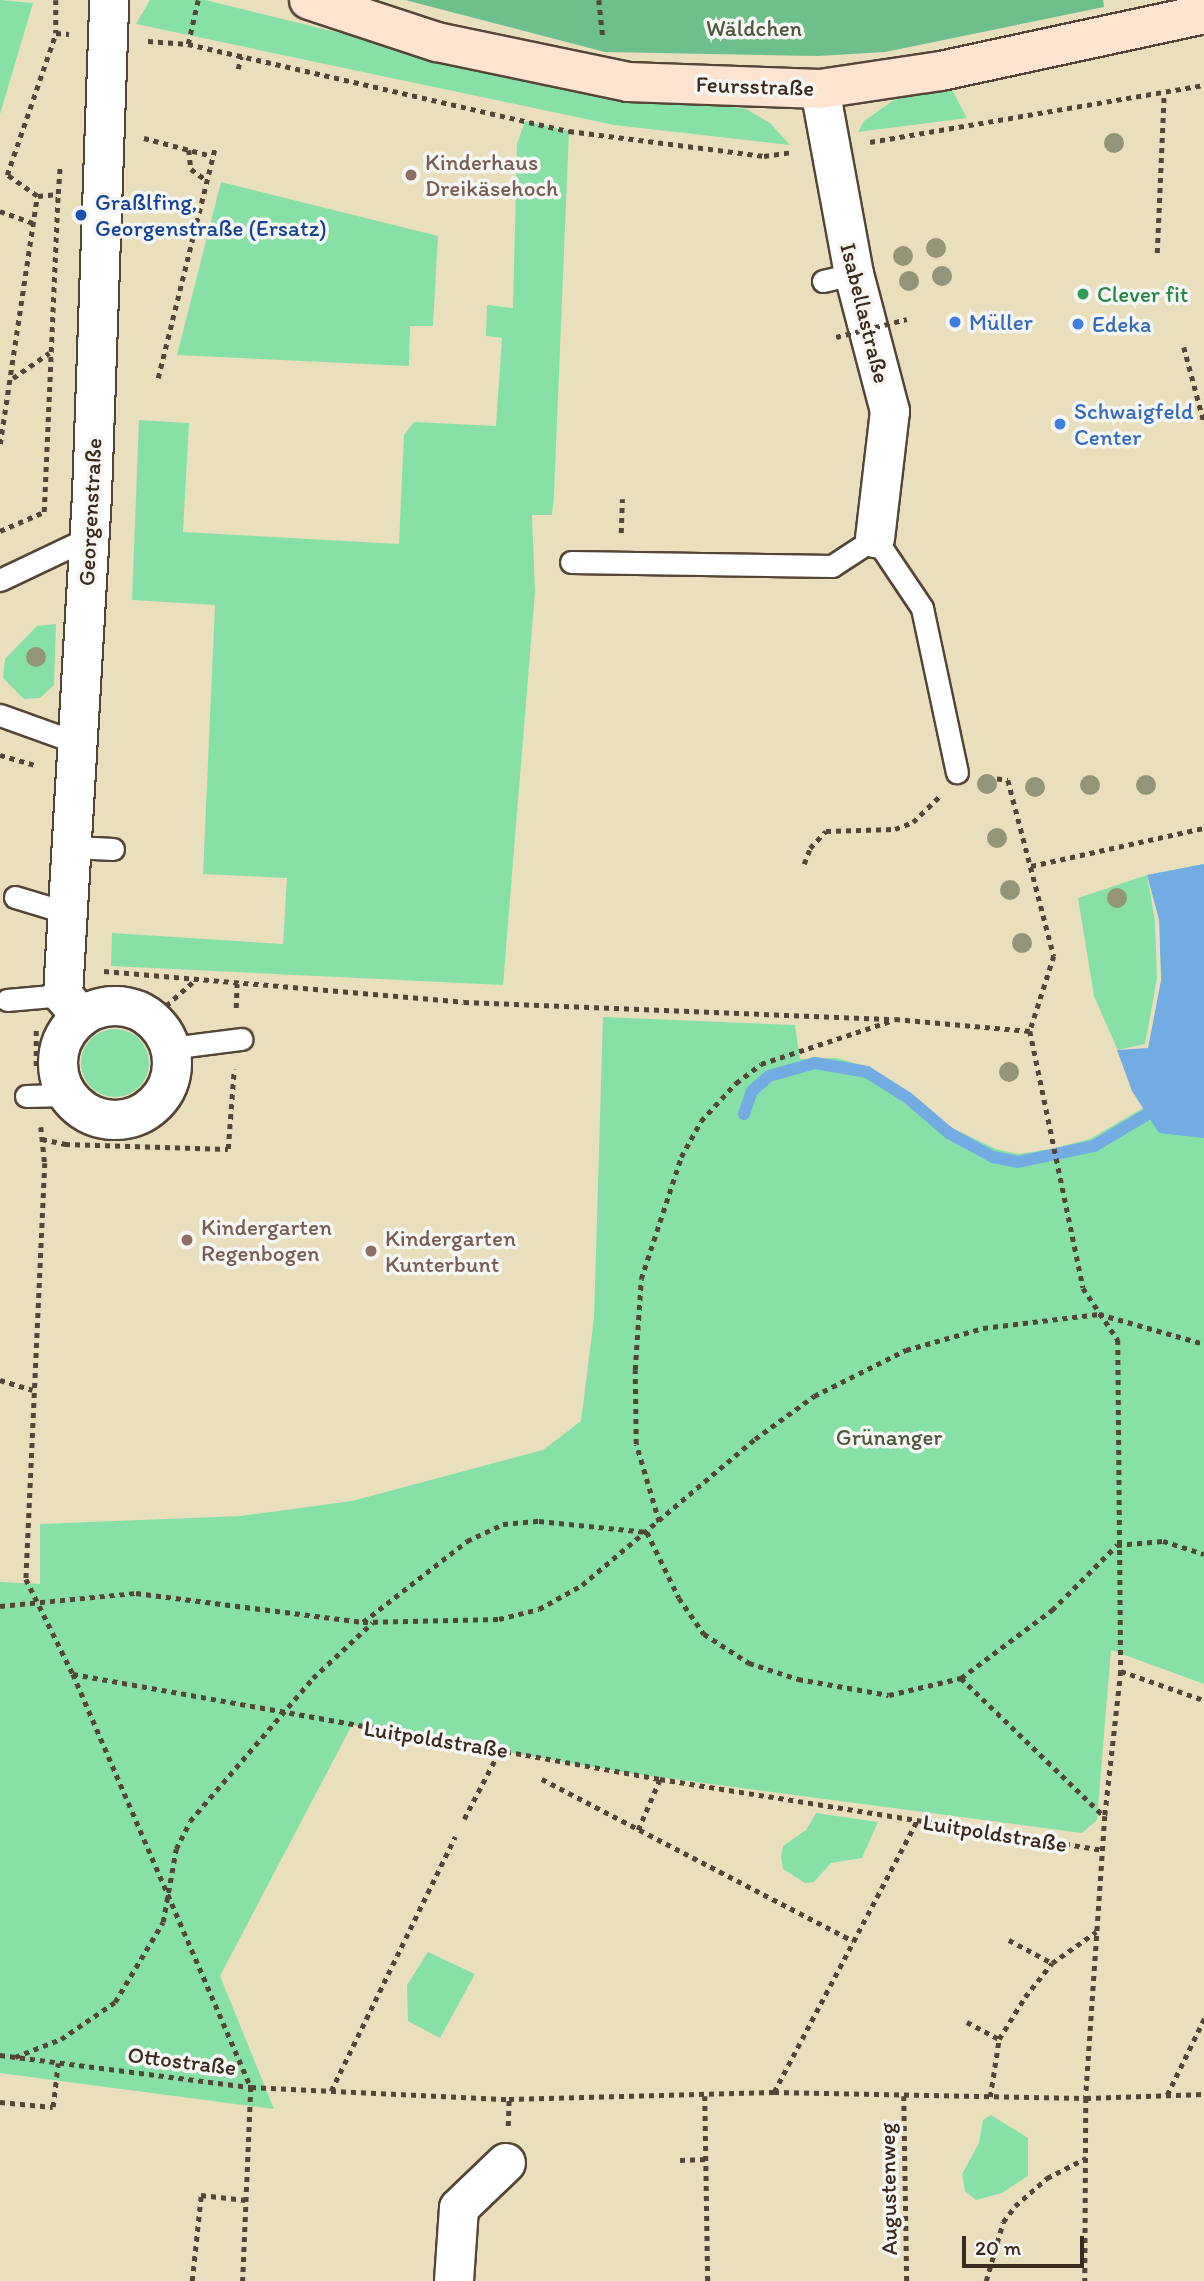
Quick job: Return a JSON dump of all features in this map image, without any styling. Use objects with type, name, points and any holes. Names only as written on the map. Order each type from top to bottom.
[{"type":"street","name":"Georgenstraße","points":[[62,994],[90,537],[109,0]]},
{"type":"street","name":"Feursstraße","points":[[309,0],[437,42],[628,82],[820,89],[941,71],[1204,13]]},
{"type":"street","name":"Isabellastraße","points":[[820,89],[829,147],[838,277],[890,411],[875,538]]},
{"type":"street","points":[[62,994],[117,1006],[161,1033],[169,1083],[147,1110],[113,1120],[44,1097],[60,1078],[59,1053],[68,1030],[62,994]]},
{"type":"street","points":[[454,2281],[459,2208],[506,2163]]},
{"type":"lane","points":[[0,580],[90,537]]},
{"type":"lane","points":[[571,562],[832,566],[875,538],[922,608],[957,772]]},
{"type":"lane","points":[[0,715],[78,743]]},
{"type":"lane","points":[[73,847],[113,849]]},
{"type":"lane","points":[[15,897],[68,913]]},
{"type":"lane","points":[[7,1000],[62,994]]},
{"type":"lane","points":[[161,1033],[238,1039]]},
{"type":"path","points":[[188,44],[198,0]]},
{"type":"path","points":[[0,444],[13,377],[12,354],[37,196],[6,175],[56,33]]},
{"type":"path","points":[[106,37],[188,44],[569,131],[764,156],[1164,94],[1204,85]]},
{"type":"path","points":[[238,69],[241,57]]},
{"type":"path","points":[[1157,253],[1164,94]]},
{"type":"path","points":[[103,127],[212,156]]},
{"type":"path","points":[[158,378],[215,148]]},
{"type":"path","points":[[189,150],[191,169],[207,180]]},
{"type":"path","points":[[0,531],[44,512],[58,194]]},
{"type":"path","points":[[0,211],[33,223]]},
{"type":"path","points":[[836,337],[907,319]]},
{"type":"path","points":[[1184,347],[1204,422]]},
{"type":"path","points":[[13,377],[50,353]]},
{"type":"path","points":[[804,864],[810,848],[826,831],[843,827],[895,829],[914,822],[947,792],[957,772],[1008,780],[1054,956],[1030,1031],[1051,1149],[1083,1288],[1118,1340],[1116,1545],[1121,1671],[1105,1816],[1086,2098],[1085,2281]]},
{"type":"path","points":[[1031,866],[1204,828]]},
{"type":"path","points":[[1030,1031],[895,1019],[502,1004],[196,980],[62,994],[35,1049],[44,1097],[45,1163],[26,1579],[74,1674],[251,2087],[509,2099],[705,2096],[774,2092],[1086,2098],[1204,2094]]},
{"type":"path","points":[[161,1033],[196,980]]},
{"type":"path","points":[[43,1139],[65,1144],[228,1149],[238,1039],[237,984]]},
{"type":"path","points":[[659,1522],[636,1444],[635,1370],[641,1279],[681,1157],[701,1121],[736,1083],[761,1064],[895,1019]]},
{"type":"path","points":[[0,1606],[136,1593],[363,1622],[499,1619],[539,1609],[582,1585],[755,1439],[814,1396],[896,1355],[983,1328],[1099,1314],[1204,1344]]},
{"type":"path","points":[[0,1380],[33,1390]]},
{"type":"path","points":[[363,1622],[467,1541],[503,1524],[539,1521],[647,1532]]},
{"type":"path","points":[[647,1532],[678,1598],[704,1634],[749,1663],[798,1679],[889,1695],[961,1678],[1052,1609],[1116,1545],[1163,1541],[1204,1554]]},
{"type":"path","points":[[15,2057],[61,2039],[115,2002],[154,1942],[168,1893],[176,1850],[190,1821],[283,1711],[373,1622]]},
{"type":"path","points":[[1121,1671],[1204,1700]]},
{"type":"path","name":"Luitpoldstraße","points":[[74,1674],[660,1779],[1103,1850]]},
{"type":"path","points":[[961,1678],[1105,1816]]},
{"type":"path","points":[[464,1819],[500,1750]]},
{"type":"path","points":[[542,1779],[853,1941]]},
{"type":"path","points":[[638,1830],[660,1779]]},
{"type":"path","points":[[774,2092],[918,1821]]},
{"type":"path","points":[[331,2091],[455,1837]]},
{"type":"path","points":[[990,2097],[999,2039],[1052,1963],[1097,1932]]},
{"type":"path","points":[[1009,1940],[1052,1963]]},
{"type":"path","points":[[1167,2095],[1204,2019]]},
{"type":"path","points":[[967,2022],[999,2039]]},
{"type":"path","name":"Ottostraße","points":[[0,2056],[251,2087],[243,2281]]},
{"type":"path","points":[[0,2102],[54,2107],[58,2063]]},
{"type":"path","points":[[705,2096],[708,2281]]},
{"type":"path","name":"Augustenweg","points":[[904,2096],[907,2281]]},
{"type":"path","points":[[986,2281],[1003,2222],[1015,2206],[1047,2178],[1086,2158]]},
{"type":"path","points":[[680,2160],[706,2160]]},
{"type":"path","points":[[192,2281],[201,2195],[246,2200]]},
{"type":"green space","points":[[0,0],[33,3],[0,114]]},
{"type":"green space","points":[[150,0],[205,0],[480,67],[746,109],[770,123],[790,145],[614,125],[136,24]]},
{"type":"green space","name":"Wäldchen","points":[[405,0],[1103,0],[1104,7],[885,52],[817,56],[605,52]]},
{"type":"green space","points":[[951,88],[967,118],[858,132],[864,121],[894,100]]},
{"type":"green space","points":[[525,121],[569,131],[554,494],[552,515],[532,515],[535,592],[503,985],[111,966],[112,933],[283,944],[287,878],[203,874],[215,605],[132,600],[139,420],[189,423],[183,532],[399,544],[404,435],[414,422],[496,426],[502,338],[486,336],[487,305],[513,308],[517,144]]},
{"type":"green space","points":[[221,182],[438,236],[433,326],[410,326],[409,366],[177,355]]},
{"type":"green space","points":[[56,624],[54,685],[40,698],[24,699],[3,678],[5,659],[37,626]]},
{"type":"green space","name":"Grünanger","points":[[1204,864],[1204,1684],[1111,1650],[1097,1820],[1082,1833],[628,1773],[352,1725],[220,1976],[274,2109],[0,2073],[0,1582],[40,1584],[40,1524],[240,1516],[352,1501],[543,1450],[581,1421],[594,1318],[603,1017],[795,1025],[800,1059],[836,1058],[869,1067],[952,1128],[996,1149],[1018,1154],[1051,1149],[1090,1139],[1143,1108],[1094,996],[1078,898],[1147,875]]},
{"type":"green space","points":[[115,1029],[128,1032],[139,1039],[146,1050],[149,1063],[146,1076],[139,1087],[128,1094],[115,1097],[102,1094],[91,1087],[84,1076],[81,1063],[84,1050],[91,1039],[102,1032]]},
{"type":"green space","points":[[816,1813],[878,1822],[862,1858],[831,1863],[814,1882],[805,1883],[783,1869],[781,1857],[783,1846],[806,1830]]},
{"type":"green space","points":[[428,1952],[475,1974],[440,2038],[408,2021],[407,1985]]},
{"type":"green space","points":[[991,2115],[1028,2138],[1028,2176],[1002,2193],[976,2200],[965,2191],[962,2174],[979,2143],[983,2120]]},
{"type":"water","points":[[1204,864],[1204,1138],[1159,1133],[1132,1091],[1117,1050],[1148,1047],[1161,980],[1159,920],[1147,875]]},
{"type":"pier","points":[[1147,875],[1159,920],[1161,980],[1148,1048],[1117,1050],[1145,1044],[1157,979],[1155,921]]},
{"type":"waterway","points":[[744,1114],[752,1091],[769,1076],[815,1063],[867,1072],[908,1098],[949,1133],[993,1157],[1018,1162],[1094,1146],[1146,1115]]},
{"type":"place","name":"Kinderhaus Dreikäsehoch","points":[[411,175]]},
{"type":"place","name":"Graßlfing, Georgenstraße (Ersatz)","points":[[81,215]]},
{"type":"place","name":"Clever fit","points":[[1083,294]]},
{"type":"place","name":"Müller","points":[[955,322]]},
{"type":"place","name":"Edeka","points":[[1078,324]]},
{"type":"place","name":"Schwaigfeld Center","points":[[1060,424]]},
{"type":"place","name":"Kindergarten Regenbogen","points":[[187,1240]]},
{"type":"place","name":"Kindergarten Kunterbunt","points":[[371,1251]]}]
